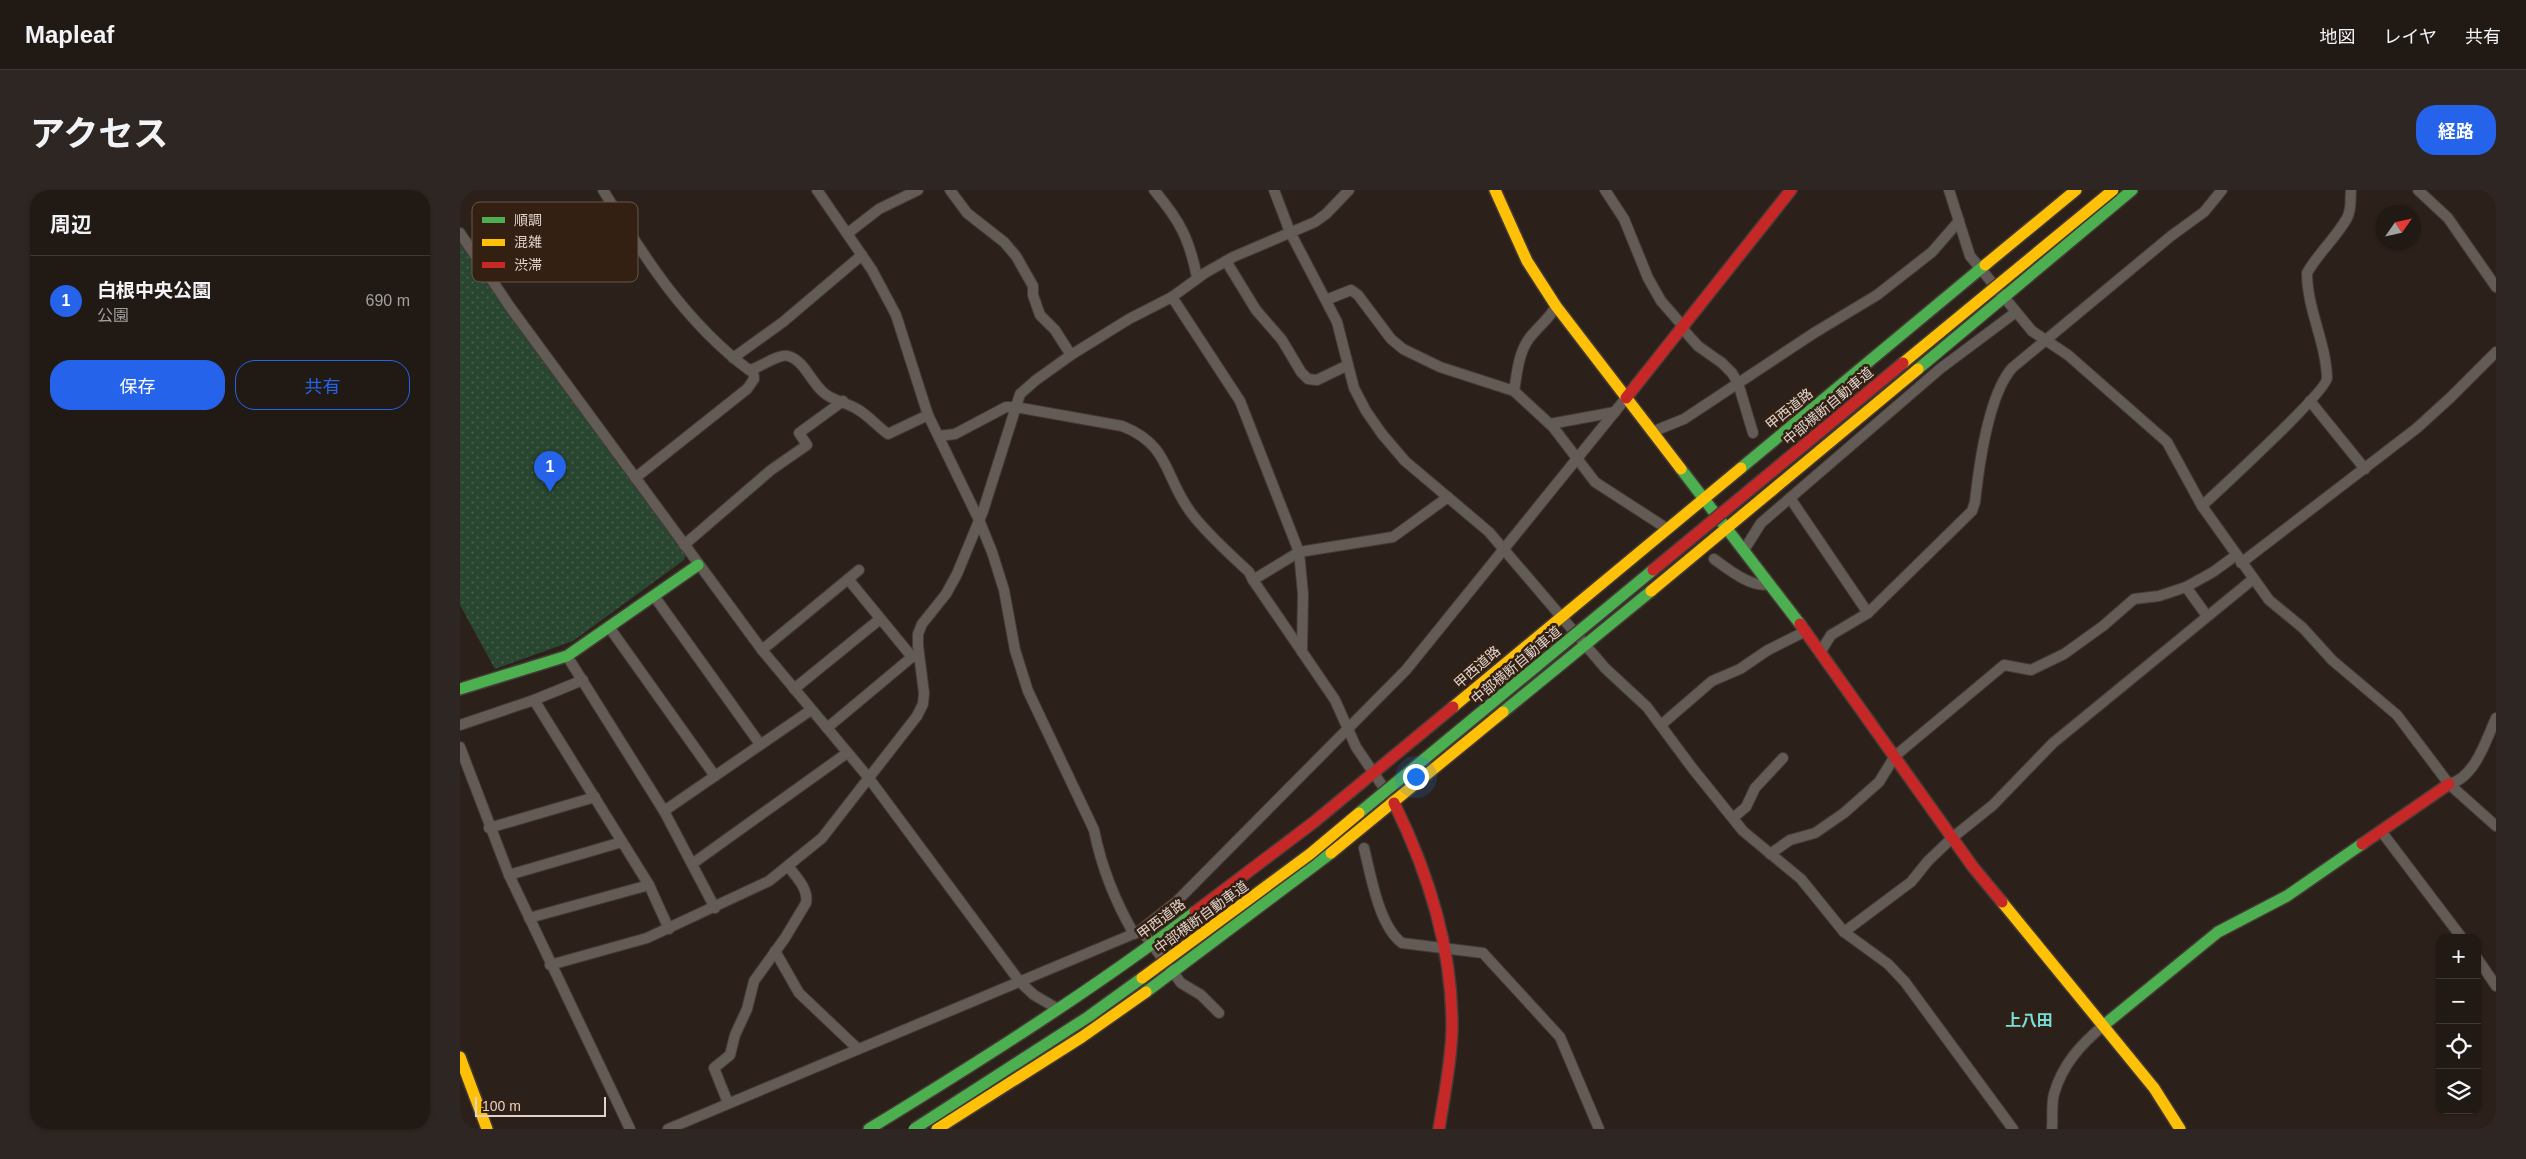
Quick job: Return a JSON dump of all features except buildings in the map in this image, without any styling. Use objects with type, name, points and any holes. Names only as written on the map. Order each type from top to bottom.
[{"type":"main road","points":[[1495,190],[1527,261],[1556,306],[1821,651],[1974,868],[2154,1088],[2180,1129]]},
{"type":"main road","points":[[1626,398],[1681,326],[1791,190]]},
{"type":"main road","name":"甲西道路","points":[[869,1129],[1058,1010],[1153,944],[1374,774],[1560,616],[2076,190]]},
{"type":"main road","name":"中部横断自動車道","points":[[914,1129],[1088,1017],[1207,932],[1310,854],[2113,190]]},
{"type":"main road","name":"中部横断自動車道","points":[[927,1129],[1092,1024],[1210,940],[1315,859],[2122,190]]},
{"type":"main road","points":[[937,1129],[1082,1037],[1173,974],[1301,877],[1394,803],[1727,529],[2003,296],[2132,190]]},
{"type":"main road","points":[[460,689],[567,656],[698,564]]},
{"type":"main road","points":[[2104,1025],[2218,932],[2287,896],[2449,784]]},
{"type":"main road","points":[[1394,803],[1421,861],[1445,949],[1452,1030],[1439,1129]]},
{"type":"main road","points":[[460,1057],[487,1129]]},
{"type":"street","points":[[603,190],[611,202]]},
{"type":"street","points":[[817,190],[862,254],[896,315],[928,415],[979,520],[1004,590],[1015,650],[1028,691],[1094,830],[1097,846],[1124,917],[1137,932],[1153,944],[1181,983],[1201,995],[1219,1013]]},
{"type":"street","points":[[848,233],[878,209],[918,190]]},
{"type":"street","points":[[950,190],[967,214],[1004,242],[1016,256],[1032,286],[1040,315],[1055,330],[1071,355]]},
{"type":"street","points":[[1168,190],[1157,194],[1184,230],[1191,247],[1197,277]]},
{"type":"street","points":[[1274,190],[1290,232],[1336,322],[1358,396],[1382,434],[1405,461],[1479,522],[1605,668],[1636,694],[1743,831],[1801,879],[1844,932],[1888,964],[1905,982],[2013,1129]]},
{"type":"street","points":[[550,965],[669,930],[769,881],[822,838],[917,716],[923,704],[915,657],[918,634],[922,624],[946,594],[979,520],[1006,442],[1020,394],[1071,355],[1172,297],[1197,277],[1226,261],[1326,214],[1349,190]]},
{"type":"street","points":[[1605,190],[1624,219],[1648,278],[1661,301],[1698,346],[1722,363],[1738,383],[1753,433]]},
{"type":"street","points":[[1949,190],[1970,256],[2032,331],[2068,355],[2166,442],[2202,506],[2252,580],[2269,600],[2303,628],[2332,660],[2396,715],[2449,784],[2496,826]]},
{"type":"street","points":[[1821,651],[1832,636],[1868,613],[1972,511],[1984,441],[1999,387],[2012,368],[2171,236],[2204,212],[2222,190]]},
{"type":"street","points":[[2202,506],[2310,401],[2327,380],[2307,273],[2315,257],[2347,218],[2350,209],[2351,190]]},
{"type":"street","points":[[2418,190],[2448,218],[2496,287]]},
{"type":"street","points":[[1652,432],[1684,419],[1814,333],[1877,295],[1932,252],[1959,221]]},
{"type":"street","points":[[460,232],[472,250]]},
{"type":"street","points":[[638,245],[662,282],[690,317],[733,358],[749,370],[779,356],[787,355],[796,360],[830,398],[842,401],[859,410],[888,434],[928,415]]},
{"type":"street","points":[[733,358],[783,322],[862,254]]},
{"type":"street","points":[[1226,261],[1256,310],[1282,340],[1300,372],[1308,379],[1317,380],[1348,365]]},
{"type":"street","points":[[493,282],[762,650],[868,777],[1020,982],[1034,995],[1058,1010]]},
{"type":"street","points":[[1326,300],[1351,290],[1358,295],[1391,339],[1403,349],[1440,367],[1514,391],[1550,424],[1595,482],[1666,528]]},
{"type":"street","points":[[1172,297],[1240,401],[1299,552],[1303,594],[1302,652]]},
{"type":"street","points":[[1514,391],[1519,364],[1526,344],[1556,306]]},
{"type":"street","points":[[1744,550],[1761,523],[1941,368],[2016,312]]},
{"type":"street","points":[[1770,854],[1790,840],[1815,833],[1844,813],[1879,782],[1895,756],[2004,665],[2032,670],[2064,654],[2103,626],[2134,599],[2159,596],[2186,587],[2238,559],[2365,469],[2424,422],[2496,352]]},
{"type":"street","points":[[635,478],[747,389],[754,379],[753,369]]},
{"type":"street","points":[[668,1129],[1137,932],[1176,902],[1258,817],[1348,731],[1406,670],[1626,398]]},
{"type":"street","points":[[684,545],[771,470],[807,445],[799,433],[842,401]]},
{"type":"street","points":[[2310,401],[2365,469]]},
{"type":"street","points":[[939,436],[955,434],[1006,407],[1015,407],[1122,426],[1138,432],[1152,443],[1162,458],[1181,499],[1193,516],[1249,572],[1335,700],[1348,731],[1394,803]]},
{"type":"street","points":[[1550,424],[1595,418],[1615,412]]},
{"type":"street","points":[[1253,580],[1299,552],[1393,537],[1448,497]]},
{"type":"street","points":[[1790,498],[1868,613]]},
{"type":"street","points":[[1714,559],[1745,579],[1764,586],[1770,584]]},
{"type":"street","points":[[762,650],[859,570]]},
{"type":"street","points":[[848,579],[880,619],[915,657]]},
{"type":"street","points":[[1844,932],[1911,882],[1928,861],[1952,838],[1993,806],[2054,743],[2252,580]]},
{"type":"street","points":[[2186,587],[2207,616]]},
{"type":"street","points":[[654,596],[760,744]]},
{"type":"street","points":[[794,689],[880,619]]},
{"type":"street","points":[[609,627],[715,776]]},
{"type":"street","points":[[1661,725],[1712,681],[1740,669],[1768,650],[1806,631]]},
{"type":"street","points":[[567,656],[664,812],[716,908]]},
{"type":"street","points":[[827,728],[915,657]]},
{"type":"street","points":[[460,725],[534,700],[583,680]]},
{"type":"street","points":[[534,700],[648,885],[669,930]]},
{"type":"street","points":[[664,812],[811,710]]},
{"type":"street","points":[[2449,784],[2457,782],[2474,766],[2496,718]]},
{"type":"street","points":[[460,746],[489,828],[509,875],[550,965],[630,1129]]},
{"type":"street","points":[[692,864],[847,753]]},
{"type":"street","points":[[1733,818],[1746,807],[1755,788],[1783,758]]},
{"type":"street","points":[[489,828],[595,797]]},
{"type":"street","points":[[2381,831],[2459,934]]},
{"type":"street","points":[[509,875],[622,842]]},
{"type":"street","points":[[1364,848],[1374,889],[1394,936],[1402,943],[1483,953],[1560,1037],[1599,1129]]},
{"type":"street","points":[[728,1104],[714,1068],[730,1055],[735,1036],[747,1009],[754,981],[806,904],[807,898],[804,888],[788,866]]},
{"type":"street","points":[[529,918],[648,885]]},
{"type":"street","points":[[775,951],[799,993],[858,1049]]},
{"type":"street","points":[[2481,963],[2495,979]]},
{"type":"street","points":[[2052,1129],[2054,1095],[2060,1078],[2071,1058],[2104,1025]]},
{"type":"green space","points":[[460,243],[472,261],[472,282],[487,282],[686,555],[684,560],[573,641],[495,669],[460,605]]},
{"type":"traffic: fast","points":[[1918,369],[2132,190]]},
{"type":"traffic: fast","points":[[1741,468],[1985,265]]},
{"type":"traffic: fast","points":[[1681,469],[1800,624]]},
{"type":"traffic: fast","points":[[460,689],[567,656],[698,565]]},
{"type":"traffic: fast","points":[[1359,813],[1653,570]]},
{"type":"traffic: fast","points":[[1503,712],[1651,591]]},
{"type":"traffic: fast","points":[[2104,1025],[2218,932],[2287,896],[2362,844]]},
{"type":"traffic: fast","points":[[1146,992],[1331,853]]},
{"type":"traffic: fast","points":[[869,1129],[1035,1025],[1116,970],[1195,912]]},
{"type":"traffic: fast","points":[[914,1129],[1088,1017],[1142,978]]},
{"type":"traffic: slow","points":[[1495,190],[1527,261],[1556,306],[1681,469]]},
{"type":"traffic: slow","points":[[1985,265],[2076,190]]},
{"type":"traffic: slow","points":[[1903,363],[2113,190]]},
{"type":"traffic: slow","points":[[1651,591],[1918,369]]},
{"type":"traffic: slow","points":[[1453,707],[1741,468]]},
{"type":"traffic: slow","points":[[1331,853],[1503,712]]},
{"type":"traffic: slow","points":[[1142,978],[1310,854],[1359,813]]},
{"type":"traffic: slow","points":[[2002,902],[2154,1088],[2180,1129]]},
{"type":"traffic: slow","points":[[937,1129],[1082,1037],[1146,992]]},
{"type":"traffic: slow","points":[[460,1057],[487,1129]]},
{"type":"traffic: jam","points":[[1626,398],[1791,190]]},
{"type":"traffic: jam","points":[[1653,570],[1903,363]]},
{"type":"traffic: jam","points":[[1800,624],[1973,867],[2002,902]]},
{"type":"traffic: jam","points":[[1195,912],[1314,822],[1453,707]]},
{"type":"traffic: jam","points":[[2362,844],[2449,784]]},
{"type":"traffic: jam","points":[[1394,803],[1407,830],[1428,885],[1443,942],[1448,971],[1452,1030],[1449,1068],[1439,1129]]},
{"type":"place","name":"白根中央公園","points":[[550,492]]},
{"type":"district","name":"上八田","points":[[2029,1020]]}]
